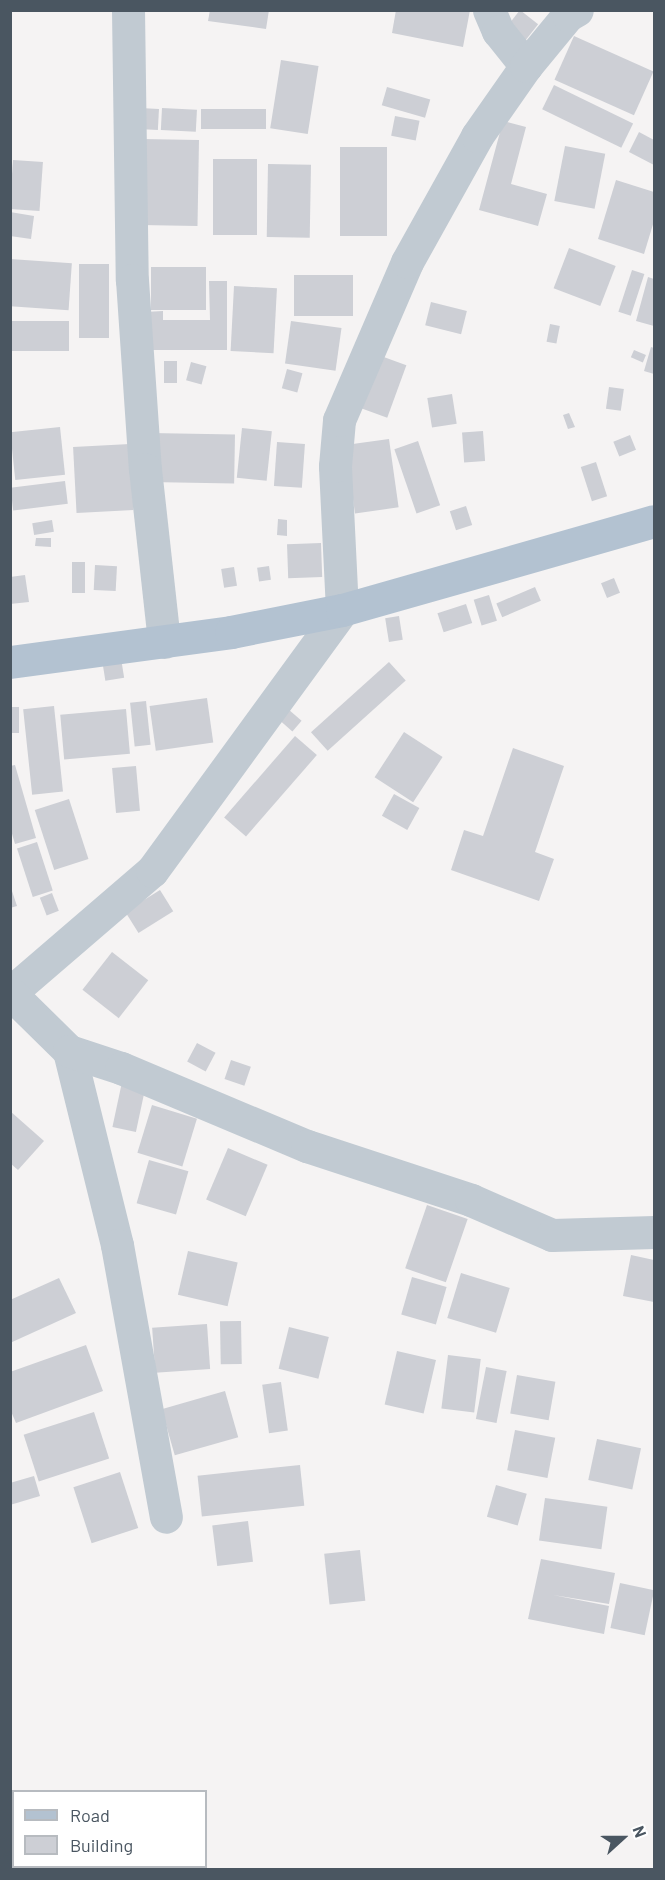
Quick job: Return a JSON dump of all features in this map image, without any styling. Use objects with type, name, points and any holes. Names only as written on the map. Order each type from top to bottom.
[{"type":"main road","points":[[10,662],[164,642],[342,610],[654,521]]},
{"type":"street","points":[[128,10],[132,280],[145,469],[164,642]]},
{"type":"street","points":[[489,10],[498,31],[526,66]]},
{"type":"street","points":[[578,10],[568,15],[526,66],[477,136],[407,262],[339,420],[335,466],[342,610],[152,871],[10,993],[69,1051],[121,1068],[307,1146],[471,1200],[552,1235],[654,1232]]},
{"type":"street","points":[[69,1051],[117,1245],[166,1517]]},
{"type":"building","points":[[210,10],[269,10],[266,29],[208,21]]},
{"type":"building","points":[[396,10],[470,10],[463,47],[392,33]]},
{"type":"building","points":[[520,10],[538,24],[524,42],[506,28]]},
{"type":"building","points":[[574,36],[653,71],[634,115],[554,80]]},
{"type":"building","points":[[281,60],[319,66],[308,134],[270,128]]},
{"type":"building","points":[[554,85],[633,124],[621,148],[542,109]]},
{"type":"building","points":[[387,87],[430,99],[425,118],[382,105]]},
{"type":"building","points":[[140,108],[159,109],[158,130],[139,129]]},
{"type":"building","points":[[162,108],[197,110],[196,132],[161,130]]},
{"type":"building","points":[[201,109],[266,109],[266,129],[201,129]]},
{"type":"building","points":[[395,116],[420,121],[416,140],[391,136]]},
{"type":"building","points":[[503,121],[526,127],[511,184],[547,194],[538,226],[479,210]]},
{"type":"building","points":[[639,132],[654,140],[654,165],[629,152]]},
{"type":"building","points":[[142,139],[199,140],[197,226],[140,225]]},
{"type":"building","points":[[565,146],[605,154],[595,209],[554,201]]},
{"type":"building","points":[[340,147],[387,147],[387,236],[340,236]]},
{"type":"building","points":[[213,159],[257,159],[257,235],[213,235]]},
{"type":"building","points":[[13,160],[43,162],[40,211],[10,209]]},
{"type":"building","points":[[268,164],[311,165],[310,238],[267,237]]},
{"type":"building","points":[[616,180],[654,192],[654,221],[644,254],[598,239]]},
{"type":"building","points":[[10,212],[34,216],[31,239],[10,236]]},
{"type":"building","points":[[569,248],[616,266],[600,306],[554,288]]},
{"type":"building","points":[[10,259],[72,263],[69,310],[10,306]]},
{"type":"building","points":[[79,264],[109,264],[109,338],[79,338]]},
{"type":"building","points":[[151,267],[206,267],[206,310],[151,310]]},
{"type":"building","points":[[632,270],[644,274],[631,316],[618,312]]},
{"type":"building","points":[[294,275],[353,275],[353,316],[294,316]]},
{"type":"building","points":[[648,277],[654,279],[654,326],[636,321]]},
{"type":"building","points":[[209,281],[227,281],[227,350],[145,350],[145,312],[163,311],[163,320],[210,320]]},
{"type":"building","points":[[234,286],[277,288],[274,353],[231,351]]},
{"type":"building","points":[[431,302],[467,311],[461,334],[425,325]]},
{"type":"building","points":[[10,321],[69,321],[69,351],[10,351]]},
{"type":"building","points":[[291,321],[342,328],[336,371],[285,364]]},
{"type":"building","points":[[550,324],[560,326],[556,344],[547,342]]},
{"type":"building","points":[[651,347],[654,348],[654,374],[644,371]]},
{"type":"building","points":[[634,350],[646,355],[643,362],[631,357]]},
{"type":"building","points":[[381,356],[406,365],[387,418],[362,409]]},
{"type":"building","points":[[164,361],[177,361],[177,383],[164,383]]},
{"type":"building","points":[[191,362],[206,366],[202,384],[186,380]]},
{"type":"building","points":[[287,369],[302,373],[297,392],[282,388]]},
{"type":"building","points":[[609,387],[624,389],[621,411],[606,409]]},
{"type":"building","points":[[452,394],[457,424],[432,428],[427,398]]},
{"type":"building","points":[[569,413],[575,427],[568,429],[563,415]]},
{"type":"building","points":[[60,427],[65,475],[15,480],[10,432]]},
{"type":"building","points":[[242,428],[272,431],[267,481],[237,478]]},
{"type":"building","points":[[483,431],[485,461],[464,462],[462,432]]},
{"type":"building","points":[[150,433],[235,434],[234,483],[149,482]]},
{"type":"building","points":[[630,435],[636,450],[619,457],[613,442]]},
{"type":"building","points":[[389,439],[399,507],[355,513],[345,445]]},
{"type":"building","points":[[418,441],[440,505],[417,513],[394,449]]},
{"type":"building","points":[[277,442],[305,444],[302,488],[274,486]]},
{"type":"building","points":[[130,444],[133,510],[77,513],[73,447]]},
{"type":"building","points":[[596,462],[607,496],[592,501],[581,467]]},
{"type":"building","points":[[65,481],[68,504],[13,511],[10,488]]},
{"type":"building","points":[[466,506],[472,525],[456,530],[450,511]]},
{"type":"building","points":[[278,519],[287,520],[287,536],[277,535]]},
{"type":"building","points":[[52,520],[54,532],[34,535],[32,523]]},
{"type":"building","points":[[36,538],[51,538],[51,547],[35,546]]},
{"type":"building","points":[[321,543],[322,577],[288,578],[287,544]]},
{"type":"building","points":[[72,562],[85,562],[85,593],[72,593]]},
{"type":"building","points":[[95,565],[117,566],[116,591],[94,590]]},
{"type":"building","points":[[269,566],[271,580],[259,582],[257,568]]},
{"type":"building","points":[[234,567],[237,586],[224,588],[221,569]]},
{"type":"building","points":[[25,575],[29,602],[10,604],[10,577]]},
{"type":"building","points":[[614,578],[620,593],[607,598],[601,583]]},
{"type":"building","points":[[535,587],[541,601],[502,617],[496,603]]},
{"type":"building","points":[[489,595],[497,621],[482,625],[474,600]]},
{"type":"building","points":[[466,604],[472,623],[444,632],[437,613]]},
{"type":"building","points":[[399,616],[403,640],[389,642],[385,618]]},
{"type":"building","points":[[121,658],[124,678],[105,681],[102,661]]},
{"type":"building","points":[[389,662],[406,681],[328,751],[311,732]]},
{"type":"building","points":[[207,698],[213,743],[156,751],[150,706]]},
{"type":"building","points":[[146,701],[151,745],[135,746],[130,703]]},
{"type":"building","points":[[54,706],[63,792],[32,795],[23,709]]},
{"type":"building","points":[[10,707],[19,707],[19,733],[10,733]]},
{"type":"building","points":[[126,709],[130,754],[64,760],[60,715]]},
{"type":"building","points":[[288,709],[302,721],[292,731],[279,720]]},
{"type":"building","points":[[404,732],[443,757],[413,802],[375,777]]},
{"type":"building","points":[[295,736],[317,755],[246,837],[224,818]]},
{"type":"building","points":[[513,748],[564,766],[535,852],[554,859],[539,901],[451,870],[464,830],[483,836]]},
{"type":"building","points":[[15,765],[36,838],[15,844],[10,827],[10,766]]},
{"type":"building","points":[[136,766],[140,811],[116,813],[112,768]]},
{"type":"building","points":[[394,794],[419,808],[407,830],[382,816]]},
{"type":"building","points":[[69,799],[88,859],[54,870],[35,810]]},
{"type":"building","points":[[37,842],[53,891],[33,897],[17,848]]},
{"type":"building","points":[[10,885],[17,906],[10,908]]},
{"type":"building","points":[[160,890],[173,911],[138,933],[125,912]]},
{"type":"building","points":[[52,893],[59,911],[47,915],[40,898]]},
{"type":"building","points":[[112,952],[148,980],[119,1018],[82,990]]},
{"type":"building","points":[[197,1043],[216,1053],[206,1071],[187,1062]]},
{"type":"building","points":[[231,1060],[251,1067],[244,1086],[224,1079]]},
{"type":"building","points":[[122,1082],[145,1087],[136,1132],[112,1127]]},
{"type":"building","points":[[152,1105],[197,1119],[182,1167],[137,1153]]},
{"type":"building","points":[[10,1111],[44,1141],[18,1170],[10,1163]]},
{"type":"building","points":[[228,1148],[268,1165],[246,1216],[206,1200]]},
{"type":"building","points":[[149,1160],[188,1171],[176,1215],[137,1203]]},
{"type":"building","points":[[427,1205],[468,1219],[446,1282],[405,1268]]},
{"type":"building","points":[[188,1251],[238,1262],[228,1306],[178,1295]]},
{"type":"building","points":[[631,1255],[654,1260],[654,1302],[623,1296]]},
{"type":"building","points":[[461,1273],[510,1288],[496,1333],[447,1318]]},
{"type":"building","points":[[412,1277],[447,1287],[436,1324],[401,1314]]},
{"type":"building","points":[[59,1278],[76,1313],[10,1343],[10,1300]]},
{"type":"building","points":[[220,1321],[241,1321],[242,1364],[221,1364]]},
{"type":"building","points":[[207,1324],[210,1369],[155,1373],[152,1328]]},
{"type":"building","points":[[289,1327],[329,1337],[318,1379],[279,1369]]},
{"type":"building","points":[[86,1345],[103,1391],[16,1423],[10,1409],[10,1372]]},
{"type":"building","points":[[397,1351],[436,1360],[424,1414],[385,1405]]},
{"type":"building","points":[[448,1355],[481,1359],[474,1413],[441,1409]]},
{"type":"building","points":[[486,1367],[507,1371],[497,1423],[476,1419]]},
{"type":"building","points":[[517,1375],[555,1382],[549,1420],[510,1413]]},
{"type":"building","points":[[281,1382],[288,1431],[269,1433],[262,1385]]},
{"type":"building","points":[[225,1391],[238,1437],[175,1455],[162,1409]]},
{"type":"building","points":[[94,1412],[109,1459],[39,1481],[24,1435]]},
{"type":"building","points":[[515,1430],[555,1438],[547,1478],[507,1470]]},
{"type":"building","points":[[597,1439],[641,1448],[632,1489],[588,1480]]},
{"type":"building","points":[[300,1465],[304,1506],[202,1517],[198,1476]]},
{"type":"building","points":[[120,1472],[138,1528],[92,1543],[73,1487]]},
{"type":"building","points":[[34,1476],[40,1496],[10,1505],[10,1483]]},
{"type":"building","points":[[496,1485],[527,1494],[518,1526],[487,1517]]},
{"type":"building","points":[[545,1498],[607,1507],[601,1549],[539,1541]]},
{"type":"building","points":[[248,1521],[253,1562],[217,1566],[212,1525]]},
{"type":"building","points":[[360,1550],[365,1601],[330,1604],[324,1554]]},
{"type":"building","points":[[541,1559],[615,1573],[609,1604],[553,1595],[609,1606],[604,1634],[528,1619]]},
{"type":"building","points":[[620,1583],[654,1590],[645,1635],[610,1628]]}]
